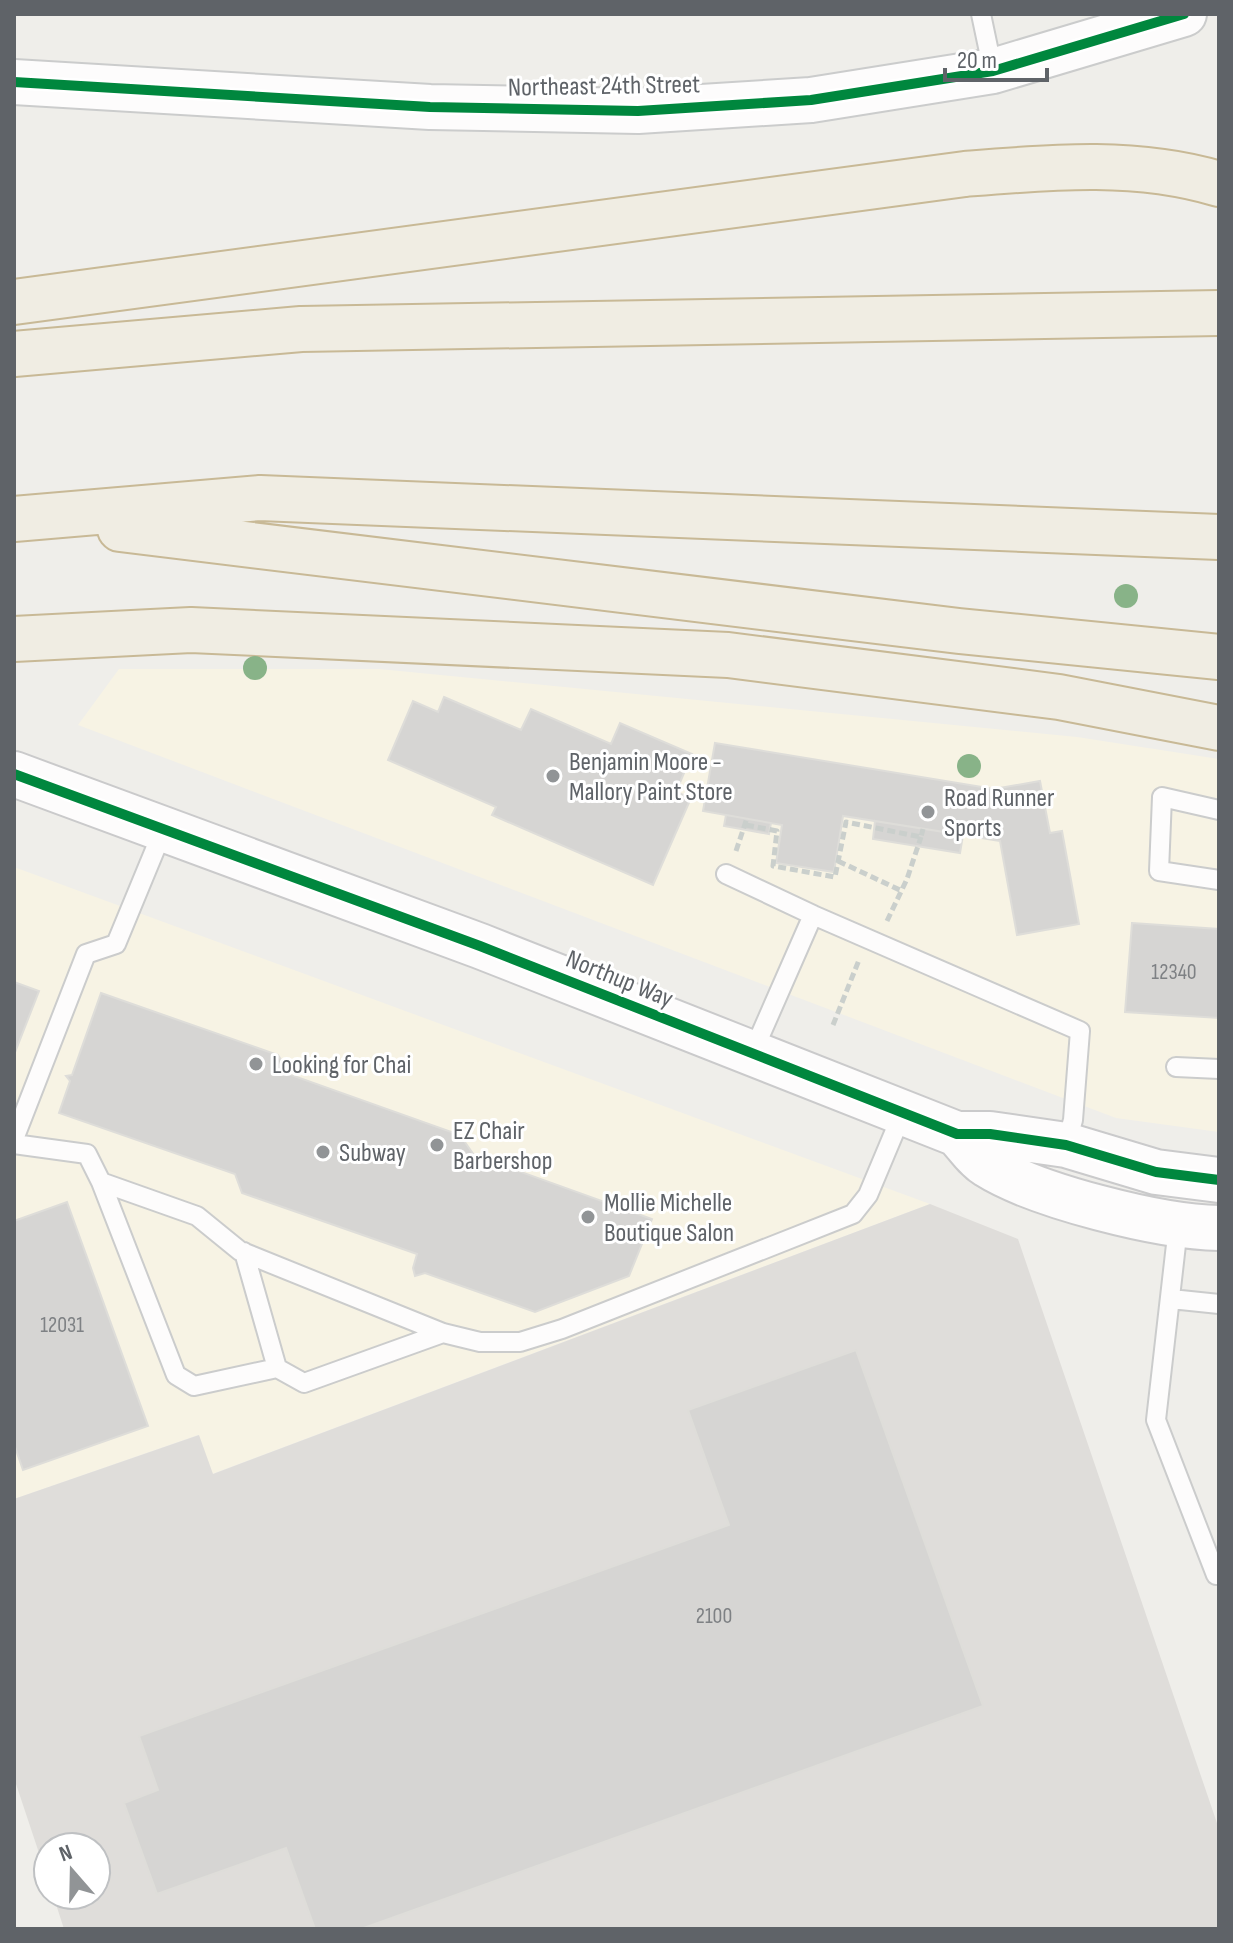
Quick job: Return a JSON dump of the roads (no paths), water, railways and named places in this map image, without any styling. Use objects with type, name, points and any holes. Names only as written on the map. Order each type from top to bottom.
[{"type":"highway","points":[[14,302],[965,174],[1084,165],[1194,176],[1219,184]]},
{"type":"highway","points":[[14,354],[301,329],[1219,313]]},
{"type":"highway","points":[[20,518],[260,498],[1219,537]]},
{"type":"highway","points":[[20,518],[959,631],[1219,657]]},
{"type":"highway","points":[[14,639],[191,630],[728,655],[1059,697],[1219,728]]},
{"type":"main road","name":"Northeast 24th Street","points":[[14,82],[430,107],[638,111],[811,100],[993,71],[1184,14]]},
{"type":"main road","name":"Northup Way","points":[[14,774],[480,946],[957,1134],[990,1134],[1066,1145],[1156,1172],[1219,1180]]},
{"type":"main road","points":[[957,1134],[985,1164],[1055,1194],[1199,1228]]},
{"type":"lane","points":[[981,14],[993,71]]},
{"type":"lane","points":[[1219,810],[1162,797],[1159,871],[1219,880]]},
{"type":"lane","points":[[164,828],[116,944],[86,954],[14,1141],[87,1154],[101,1182],[176,1375],[194,1386],[277,1368],[304,1383],[443,1333]]},
{"type":"lane","points":[[726,874],[1080,1031],[1073,1120],[1066,1145]]},
{"type":"lane","points":[[752,1054],[813,915]]},
{"type":"lane","points":[[1176,1067],[1219,1069]]},
{"type":"lane","points":[[101,1182],[197,1216],[244,1252],[443,1333],[480,1342],[520,1342],[562,1329],[853,1214],[868,1195],[902,1114]]},
{"type":"lane","points":[[1199,1228],[1171,1299],[1156,1420],[1218,1578]]},
{"type":"lane","points":[[244,1252],[277,1368]]},
{"type":"lane","points":[[1171,1299],[1219,1304]]},
{"type":"place","name":"Benjamin Moore - Mallory Paint Store","points":[[553,776]]},
{"type":"place","name":"Road Runner Sports","points":[[928,812]]},
{"type":"place","name":"Looking for Chai","points":[[256,1064]]},
{"type":"place","name":"EZ Chair Barbershop","points":[[437,1145]]},
{"type":"place","name":"Subway","points":[[323,1152]]},
{"type":"place","name":"Mollie Michelle Boutique Salon","points":[[588,1217]]}]
